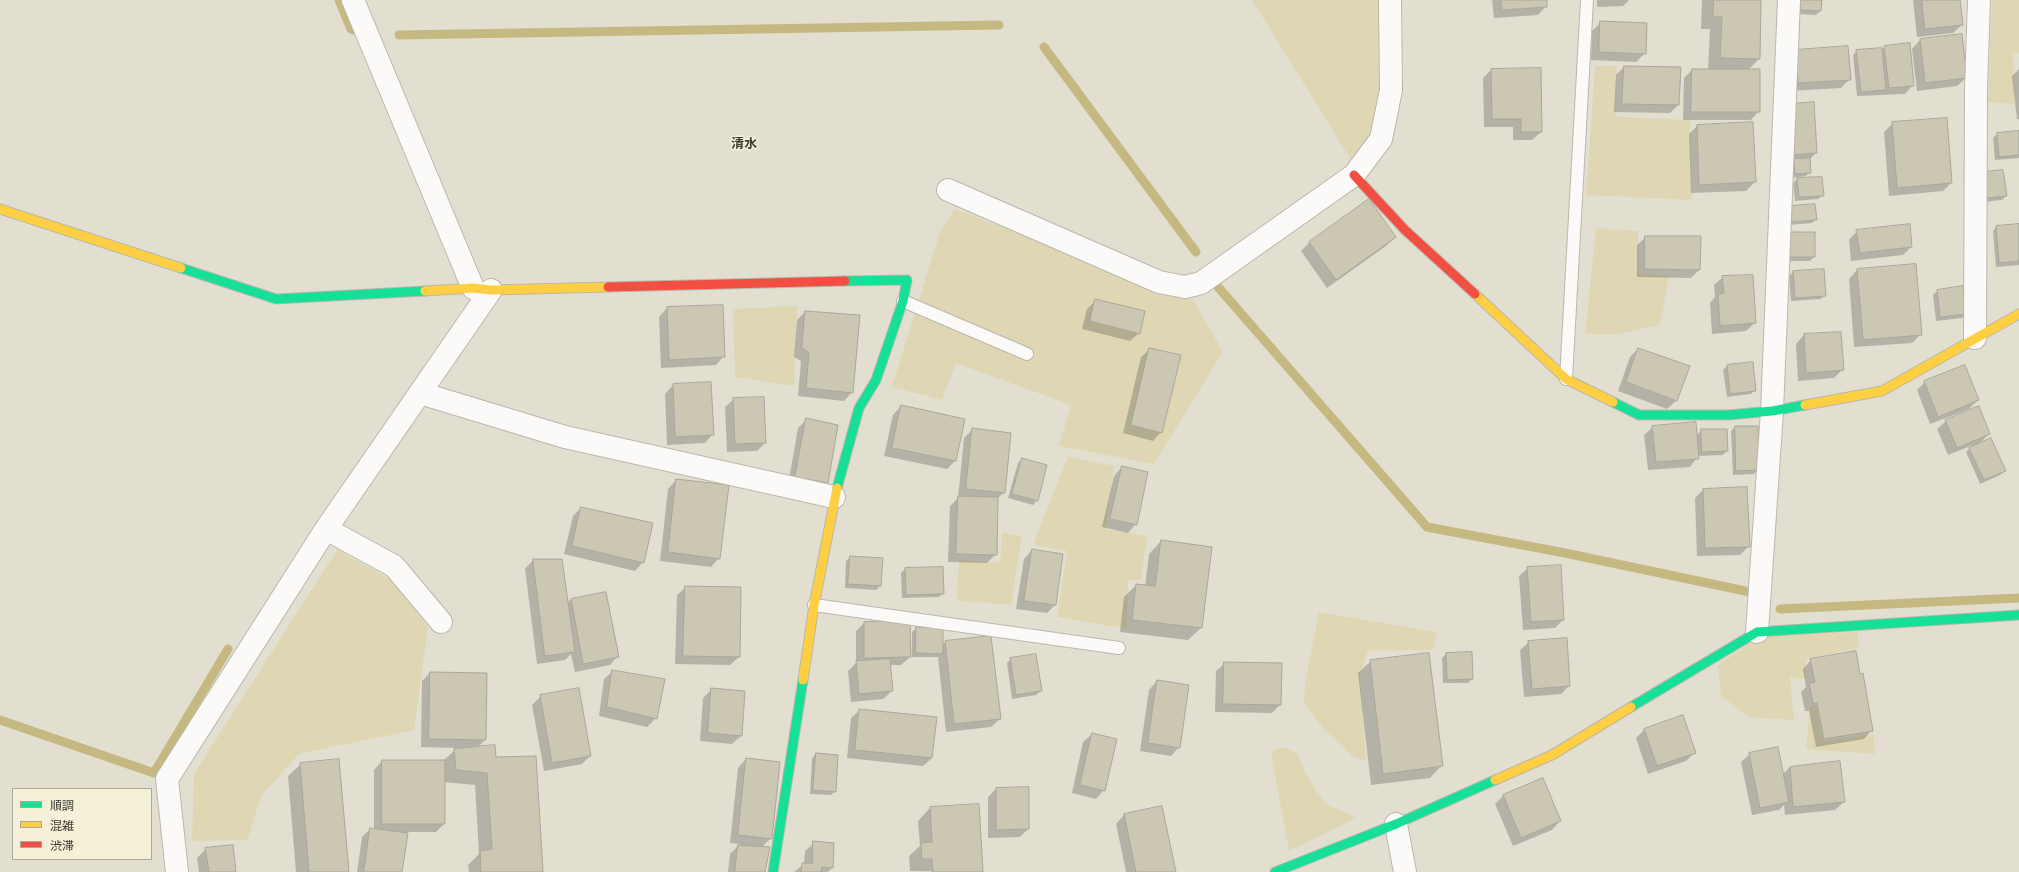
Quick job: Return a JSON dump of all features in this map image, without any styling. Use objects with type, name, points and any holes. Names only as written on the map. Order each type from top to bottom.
[{"type":"street","points":[[353,0],[482,289]]},
{"type":"street","points":[[948,190],[1159,282],[1184,287],[1201,283],[1354,175],[1380,139],[1390,90],[1390,0]]},
{"type":"street","points":[[1757,632],[1772,411],[1789,0]]},
{"type":"street","points":[[1975,338],[1976,89],[1979,0]]},
{"type":"street","points":[[1354,175],[1405,230],[1566,379],[1639,415],[1728,415],[1772,411],[1882,391],[2019,314]]},
{"type":"street","points":[[0,209],[276,299],[482,289],[907,280],[903,301],[876,380],[859,408],[834,497],[814,605],[773,872]]},
{"type":"street","points":[[177,872],[168,780],[326,529],[420,393],[482,289]]},
{"type":"street","points":[[420,393],[564,437],[834,497]]},
{"type":"street","points":[[326,529],[394,566],[441,622]]},
{"type":"street","points":[[1275,872],[1396,824],[1552,755],[1757,632],[2019,615]]},
{"type":"street","points":[[1396,824],[1405,872]]},
{"type":"lane","points":[[1566,379],[1587,0]]},
{"type":"lane","points":[[903,301],[1027,354]]},
{"type":"lane","points":[[814,605],[1119,648]]},
{"type":"shaded area","points":[[1252,0],[1383,0],[1384,89],[1374,136],[1353,163]]},
{"type":"shaded area","points":[[1992,0],[2019,0],[2019,53],[2013,53],[2015,104],[1988,102]]},
{"type":"shaded area","points":[[1595,66],[1617,66],[1616,117],[1690,120],[1692,200],[1586,195]]},
{"type":"shaded area","points":[[955,209],[1036,240],[1164,296],[1189,293],[1223,352],[1154,464],[1059,446],[1071,405],[956,363],[942,400],[892,387],[940,232]]},
{"type":"shaded area","points":[[1596,228],[1638,231],[1639,273],[1669,276],[1660,325],[1618,334],[1585,334]]},
{"type":"shaded area","points":[[797,306],[794,386],[735,377],[733,309]]},
{"type":"shaded area","points":[[1068,457],[1114,466],[1106,529],[1147,536],[1141,580],[1128,580],[1127,629],[1057,617],[1067,551],[1033,545]]},
{"type":"shaded area","points":[[1002,533],[1022,536],[1011,605],[957,601],[959,560],[1000,563]]},
{"type":"shaded area","points":[[337,550],[390,579],[428,627],[414,730],[299,754],[261,796],[248,840],[192,841],[194,774]]},
{"type":"shaded area","points":[[1319,612],[1437,632],[1433,650],[1368,651],[1360,675],[1366,761],[1352,756],[1322,727],[1304,702],[1305,683]]},
{"type":"shaded area","points":[[1857,632],[1859,648],[1806,659],[1806,679],[1790,677],[1794,720],[1748,717],[1721,696],[1718,665],[1759,637]]},
{"type":"shaded area","points":[[1810,706],[1816,706],[1823,741],[1873,734],[1875,754],[1806,749]]},
{"type":"shaded area","points":[[1282,747],[1296,752],[1309,780],[1326,804],[1356,818],[1289,851],[1271,753]]},
{"type":"building","points":[[1501,0],[1547,0],[1547,7],[1502,10]]},
{"type":"building","points":[[1714,0],[1761,0],[1760,59],[1720,58],[1722,17],[1713,17]]},
{"type":"building","points":[[1801,0],[1822,0],[1821,11],[1801,10]]},
{"type":"building","points":[[1922,0],[1960,0],[1963,25],[1925,29]]},
{"type":"building","points":[[1600,21],[1647,23],[1646,54],[1599,52]]},
{"type":"building","points":[[1962,34],[1967,78],[1925,83],[1920,39]]},
{"type":"building","points":[[1910,43],[1914,86],[1889,88],[1884,46]]},
{"type":"building","points":[[1848,46],[1851,80],[1798,83],[1796,50]]},
{"type":"building","points":[[1882,48],[1886,90],[1861,92],[1856,50]]},
{"type":"building","points":[[1624,66],[1681,67],[1679,105],[1622,104]]},
{"type":"building","points":[[1541,68],[1542,132],[1521,132],[1521,119],[1492,119],[1491,69]]},
{"type":"building","points":[[1692,69],[1760,69],[1760,112],[1691,112]]},
{"type":"building","points":[[1814,102],[1817,153],[1794,155],[1791,104]]},
{"type":"building","points":[[1947,118],[1952,183],[1897,188],[1892,122]]},
{"type":"building","points":[[1753,122],[1756,182],[1699,185],[1697,125]]},
{"type":"building","points":[[2019,131],[2019,155],[1999,157],[1997,133]]},
{"type":"building","points":[[1810,158],[1811,173],[1795,174],[1794,159]]},
{"type":"building","points":[[2003,170],[2007,196],[1987,198],[1984,172]]},
{"type":"building","points":[[1822,177],[1824,196],[1799,197],[1797,178]]},
{"type":"building","points":[[1369,199],[1396,237],[1336,280],[1309,242]]},
{"type":"building","points":[[1815,204],[1817,220],[1792,222],[1790,206]]},
{"type":"building","points":[[1910,224],[1912,247],[1860,253],[1856,230]]},
{"type":"building","points":[[2019,224],[2019,261],[1999,263],[1996,226]]},
{"type":"building","points":[[1785,232],[1815,232],[1815,257],[1785,257]]},
{"type":"building","points":[[1645,236],[1701,236],[1700,270],[1645,269]]},
{"type":"building","points":[[1916,264],[1922,335],[1863,340],[1857,269]]},
{"type":"building","points":[[1824,269],[1826,296],[1795,298],[1793,271]]},
{"type":"building","points":[[1753,275],[1756,323],[1720,326],[1718,294],[1724,293],[1722,276]]},
{"type":"building","points":[[1963,286],[1967,314],[1940,317],[1937,290]]},
{"type":"building","points":[[1095,299],[1145,311],[1140,334],[1090,321]]},
{"type":"building","points":[[723,305],[725,357],[669,360],[667,307]]},
{"type":"building","points":[[805,311],[860,315],[853,393],[806,388],[809,353],[802,348]]},
{"type":"building","points":[[1841,332],[1844,370],[1806,373],[1804,334]]},
{"type":"building","points":[[1149,348],[1181,355],[1162,433],[1131,425]]},
{"type":"building","points":[[1638,348],[1690,366],[1677,401],[1626,382]]},
{"type":"building","points":[[1753,362],[1756,391],[1730,394],[1727,365]]},
{"type":"building","points":[[1965,365],[1979,400],[1938,417],[1924,381]]},
{"type":"building","points":[[711,382],[714,435],[675,437],[673,384]]},
{"type":"building","points":[[764,397],[766,443],[735,444],[733,398]]},
{"type":"building","points":[[901,405],[965,419],[956,461],[892,448]]},
{"type":"building","points":[[1979,406],[1990,434],[1957,448],[1945,420]]},
{"type":"building","points":[[806,418],[838,425],[828,483],[795,477]]},
{"type":"building","points":[[1696,422],[1699,459],[1656,462],[1652,426]]},
{"type":"building","points":[[1735,426],[1758,426],[1759,470],[1736,471]]},
{"type":"building","points":[[972,428],[1011,433],[1005,493],[966,489]]},
{"type":"building","points":[[1701,429],[1727,429],[1728,451],[1702,452]]},
{"type":"building","points":[[1991,438],[2006,471],[1984,480],[1969,448]]},
{"type":"building","points":[[1022,458],[1047,465],[1038,501],[1012,494]]},
{"type":"building","points":[[1122,466],[1148,472],[1137,525],[1110,519]]},
{"type":"building","points":[[676,479],[729,485],[720,559],[668,552]]},
{"type":"building","points":[[1747,487],[1750,547],[1705,548],[1703,489]]},
{"type":"building","points":[[958,496],[998,497],[997,555],[956,554]]},
{"type":"building","points":[[581,507],[653,523],[644,563],[572,546]]},
{"type":"building","points":[[1161,540],[1212,547],[1202,628],[1132,620],[1136,584],[1155,586]]},
{"type":"building","points":[[1032,549],[1063,554],[1056,605],[1024,601]]},
{"type":"building","points":[[850,556],[883,558],[881,586],[848,584]]},
{"type":"building","points":[[533,559],[562,559],[575,652],[545,656]]},
{"type":"building","points":[[1561,565],[1564,620],[1531,622],[1527,567]]},
{"type":"building","points":[[943,567],[944,594],[906,595],[905,568]]},
{"type":"building","points":[[685,586],[741,587],[740,657],[683,656]]},
{"type":"building","points":[[606,592],[619,657],[583,664],[571,599]]},
{"type":"building","points":[[910,621],[911,657],[864,658],[864,622]]},
{"type":"building","points":[[916,627],[943,627],[943,654],[916,653]]},
{"type":"building","points":[[991,636],[1001,719],[954,724],[945,641]]},
{"type":"building","points":[[1567,638],[1570,686],[1532,689],[1528,641]]},
{"type":"building","points":[[1856,651],[1860,674],[1863,673],[1873,731],[1824,739],[1817,703],[1813,703],[1809,683],[1815,682],[1810,659]]},
{"type":"building","points":[[1472,652],[1473,679],[1447,680],[1446,653]]},
{"type":"building","points":[[1429,653],[1443,766],[1383,774],[1370,660]]},
{"type":"building","points":[[1036,654],[1042,691],[1016,695],[1010,658]]},
{"type":"building","points":[[890,659],[893,691],[859,694],[856,661]]},
{"type":"building","points":[[1224,662],[1282,663],[1281,705],[1223,704]]},
{"type":"building","points":[[612,670],[665,679],[657,719],[607,707]]},
{"type":"building","points":[[430,672],[487,673],[486,740],[429,739]]},
{"type":"building","points":[[1157,680],[1189,685],[1180,748],[1148,743]]},
{"type":"building","points":[[579,688],[591,756],[552,763],[540,695]]},
{"type":"building","points":[[711,688],[745,691],[742,736],[708,733]]},
{"type":"building","points":[[859,709],[937,717],[932,758],[855,750]]},
{"type":"building","points":[[1683,715],[1696,753],[1657,766],[1644,729]]},
{"type":"building","points":[[1092,733],[1117,739],[1105,791],[1080,785]]},
{"type":"building","points":[[495,745],[496,757],[536,756],[543,872],[481,872],[480,851],[492,849],[487,773],[456,770],[454,749]]},
{"type":"building","points":[[1778,747],[1789,802],[1760,808],[1749,753]]},
{"type":"building","points":[[816,753],[838,755],[836,792],[813,790]]},
{"type":"building","points":[[746,758],[780,762],[772,839],[738,835]]},
{"type":"building","points":[[339,759],[349,872],[309,872],[300,763]]},
{"type":"building","points":[[382,760],[445,760],[445,824],[382,824]]},
{"type":"building","points":[[1840,761],[1845,802],[1793,807],[1790,767]]},
{"type":"building","points":[[1543,778],[1561,821],[1521,838],[1503,795]]},
{"type":"building","points":[[1029,787],[1029,829],[996,830],[996,788]]},
{"type":"building","points":[[979,804],[983,872],[933,872],[932,859],[922,859],[921,843],[932,842],[930,807]]},
{"type":"building","points":[[1162,806],[1176,872],[1136,872],[1124,814]]},
{"type":"building","points":[[370,828],[408,833],[402,872],[364,872]]},
{"type":"building","points":[[813,841],[834,843],[833,868],[822,867],[821,872],[801,872],[802,863],[812,863]]},
{"type":"building","points":[[233,845],[236,872],[209,872],[205,848]]},
{"type":"building","points":[[738,845],[770,847],[765,872],[735,872]]},
{"type":"waterway","points":[[339,0],[351,29],[357,31]]},
{"type":"waterway","points":[[399,35],[999,25]]},
{"type":"waterway","points":[[1044,47],[1196,252]]},
{"type":"waterway","points":[[1218,287],[1427,527],[1565,553],[1750,592]]},
{"type":"waterway","points":[[1780,609],[2019,598]]},
{"type":"waterway","points":[[0,720],[154,773],[228,649]]},
{"type":"traffic: fast","points":[[181,268],[276,299],[425,291]]},
{"type":"traffic: fast","points":[[837,488],[859,408],[876,380],[903,301],[907,280],[845,281]]},
{"type":"traffic: fast","points":[[1613,402],[1639,415],[1728,415],[1772,411],[1805,405]]},
{"type":"traffic: fast","points":[[1631,707],[1757,632],[2019,615]]},
{"type":"traffic: fast","points":[[773,872],[803,680]]},
{"type":"traffic: fast","points":[[1275,872],[1396,824],[1495,780]]},
{"type":"traffic: slow","points":[[0,209],[181,268]]},
{"type":"traffic: slow","points":[[425,291],[473,288],[491,290],[608,287]]},
{"type":"traffic: slow","points":[[1475,294],[1566,379],[1613,402]]},
{"type":"traffic: slow","points":[[1805,405],[1882,391],[2019,314]]},
{"type":"traffic: slow","points":[[803,680],[814,605],[837,488]]},
{"type":"traffic: slow","points":[[1495,780],[1552,755],[1631,707]]},
{"type":"traffic: jam","points":[[1354,175],[1405,230],[1475,294]]},
{"type":"traffic: jam","points":[[608,287],[845,281]]},
{"type":"district","name":"清水","points":[[744,145]]}]
